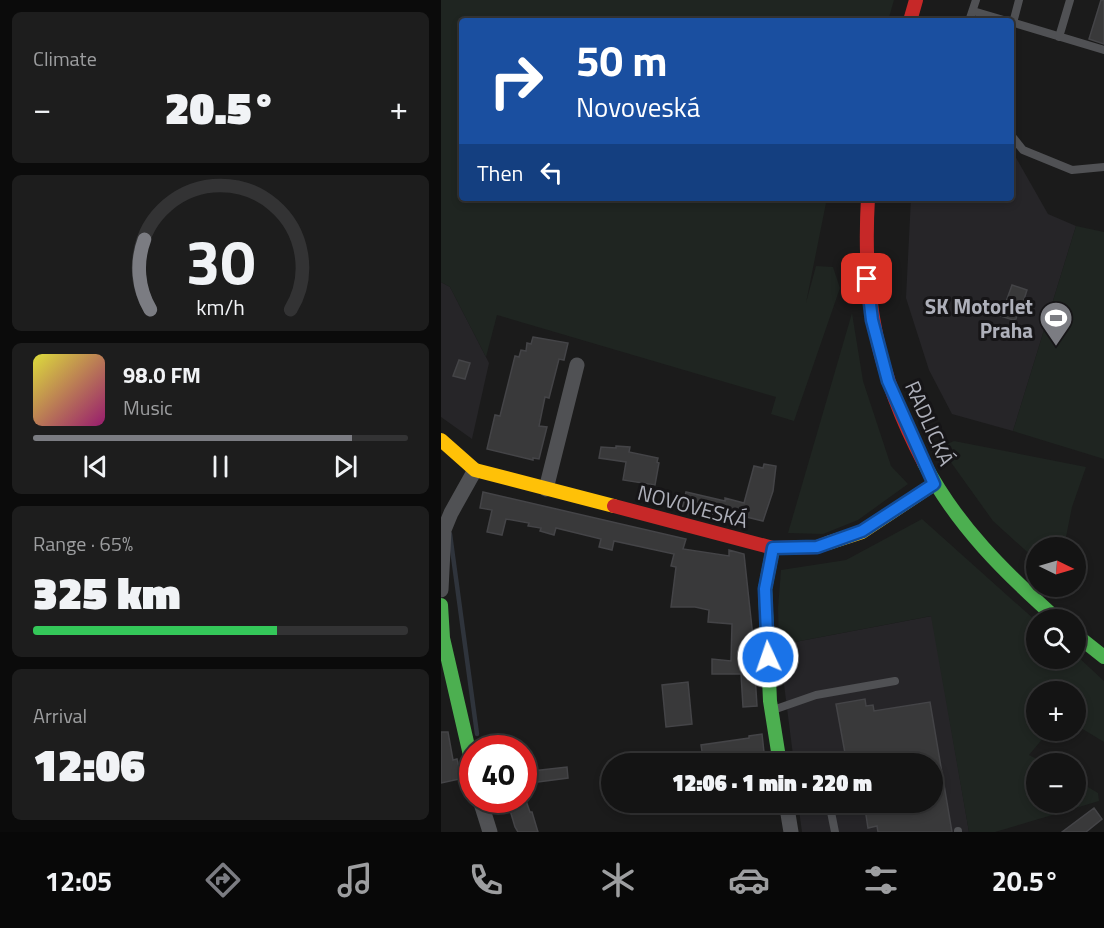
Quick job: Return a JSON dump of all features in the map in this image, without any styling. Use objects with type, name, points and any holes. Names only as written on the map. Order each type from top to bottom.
[{"type":"street","points":[[911,18],[916,0]]},
{"type":"street","name":"RADLICKÁ","points":[[868,201],[867,279],[875,330],[888,381],[934,484],[982,549],[1046,609]]},
{"type":"street","points":[[546,489],[577,365]]},
{"type":"street","name":"NOVOVESKÁ","points":[[441,440],[475,470],[773,548],[817,547],[862,531],[934,484]]},
{"type":"street","points":[[441,590],[444,530],[475,470]]},
{"type":"street","points":[[773,548],[765,589],[772,711],[778,753]]},
{"type":"street","points":[[441,605],[443,638],[465,735]]},
{"type":"street","points":[[1086,642],[1104,657]]},
{"type":"street","points":[[483,813],[487,831]]},
{"type":"street","points":[[788,813],[791,832]]},
{"type":"lane","points":[[970,18],[976,0]]},
{"type":"lane","points":[[1012,18],[1019,0]]},
{"type":"lane","points":[[1059,37],[1070,0]]},
{"type":"lane","points":[[973,11],[997,18]]},
{"type":"lane","points":[[1014,23],[1104,50]]},
{"type":"lane","points":[[1014,139],[1023,150],[1072,170],[1104,167]]},
{"type":"lane","points":[[772,711],[816,695],[894,681]]},
{"type":"lane","points":[[831,813],[835,832]]},
{"type":"shaded area","points":[[441,0],[894,0],[889,18],[459,18],[459,201],[826,201],[806,303],[816,266],[833,267],[840,288],[794,421],[771,414],[776,397],[497,315],[486,357],[450,287],[441,282]]},
{"type":"shaded area","points":[[1014,154],[1048,214],[1076,226],[1013,431],[952,414],[929,370],[906,298],[911,201],[1014,201]]},
{"type":"shaded area","name":"SK Motorlet Praha","points":[[1076,226],[1104,232],[1104,459],[1013,431]]},
{"type":"shaded area","points":[[441,282],[450,287],[489,363],[472,439],[441,417]]},
{"type":"shaded area","points":[[852,313],[863,381],[891,466],[908,484],[858,520],[823,534],[788,533]]},
{"type":"shaded area","points":[[954,441],[1086,467],[1072,507],[1066,537],[1026,537],[1026,551],[993,521],[940,447]]},
{"type":"shaded area","points":[[922,519],[1026,612],[1026,669],[1086,669],[1086,664],[1104,681],[1104,742],[1086,731],[1086,681],[1026,681],[1026,741],[1041,741],[1031,753],[1026,753],[1026,813],[1059,813],[995,832],[969,832],[931,616],[779,645],[778,608],[781,570],[846,560]]},
{"type":"shaded area","points":[[932,616],[969,832],[802,832],[799,813],[943,813],[943,753],[793,753],[779,645]]},
{"type":"shaded area","points":[[1086,786],[1098,793],[1099,801],[1086,805]]},
{"type":"building","points":[[1101,0],[1104,0],[1104,44],[1089,39]]},
{"type":"building","points":[[1012,285],[1027,290],[1021,309],[1019,308],[1016,319],[1013,320],[1001,316]]},
{"type":"building","points":[[533,337],[568,343],[564,360],[559,359],[549,398],[545,397],[539,426],[547,427],[539,459],[533,458],[533,460],[487,449],[495,415],[500,416],[515,356],[519,357],[521,350],[526,351],[527,343],[531,344]]},
{"type":"building","points":[[459,360],[470,363],[465,379],[453,376]]},
{"type":"building","points":[[616,446],[630,447],[629,452],[658,458],[655,485],[623,480],[626,462],[599,458],[601,447],[616,448]]},
{"type":"building","points":[[764,464],[776,466],[773,491],[763,521],[730,513],[730,516],[713,512],[712,515],[682,509],[686,492],[744,503],[754,466],[763,468]]},
{"type":"building","points":[[483,492],[686,539],[683,549],[729,556],[729,550],[744,554],[757,706],[743,707],[741,674],[712,674],[712,659],[731,661],[732,624],[708,622],[709,610],[695,607],[671,607],[676,567],[671,566],[674,554],[614,541],[612,550],[599,547],[601,539],[556,528],[554,535],[540,531],[541,528],[528,526],[529,523],[506,519],[502,535],[487,532],[492,510],[480,508]]},
{"type":"building","points":[[688,682],[692,724],[666,727],[662,685]]},
{"type":"building","points":[[865,699],[866,706],[873,705],[874,711],[930,702],[939,753],[845,753],[836,704]]},
{"type":"building","points":[[441,732],[448,732],[453,760],[457,759],[459,767],[459,779],[441,783]]},
{"type":"building","points":[[762,734],[764,752],[702,753],[701,745],[749,738],[749,736]]},
{"type":"building","points":[[567,767],[568,778],[537,782],[537,770]]},
{"type":"building","points":[[943,779],[952,832],[878,832],[877,826],[868,828],[866,813],[943,813]]},
{"type":"building","points":[[1094,808],[1102,819],[1086,832],[1062,832]]},
{"type":"building","points":[[511,813],[532,813],[538,832],[518,832]]},
{"type":"waterway","points":[[450,534],[477,734]]},
{"type":"traffic: fast","points":[[924,463],[951,508],[983,548],[1046,609]]},
{"type":"traffic: fast","points":[[773,548],[765,589],[770,701],[778,753]]},
{"type":"traffic: fast","points":[[441,605],[443,638],[465,735]]},
{"type":"traffic: fast","points":[[1086,643],[1104,657]]},
{"type":"traffic: slow","points":[[441,440],[475,470],[614,506]]},
{"type":"traffic: slow","points":[[828,543],[862,532],[934,484]]},
{"type":"traffic: jam","points":[[911,18],[916,0]]},
{"type":"traffic: jam","points":[[868,201],[868,269],[876,335],[895,398],[924,463]]},
{"type":"traffic: jam","points":[[614,506],[773,548],[817,547],[828,543]]},
{"type":"place","name":"SK Motorlet Praha","points":[[1056,347]]},
{"type":"route","points":[[768,657],[765,589],[773,548],[817,547],[862,531],[934,484],[888,381],[872,320],[867,279]]}]
